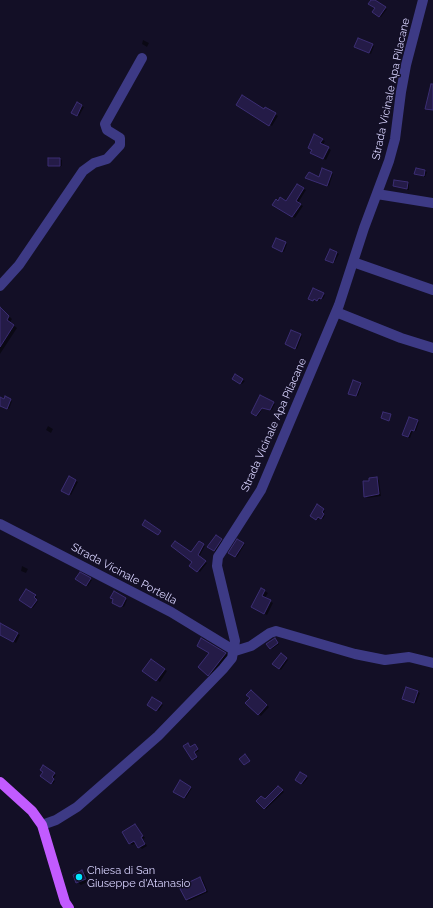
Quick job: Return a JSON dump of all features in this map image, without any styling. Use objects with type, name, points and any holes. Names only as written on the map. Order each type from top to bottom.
[{"type":"main road","points":[[0,782],[32,811],[42,826],[65,902],[69,908]]},
{"type":"street","name":"Strada Vicinale Apa Pilacane","points":[[235,651],[235,641],[217,566],[218,556],[261,490],[336,312],[390,161],[395,139],[402,86],[423,0]]},
{"type":"street","points":[[0,286],[19,265],[83,171],[94,163],[107,159],[120,145],[120,138],[107,130],[105,124],[142,58]]},
{"type":"street","points":[[377,194],[433,203]]},
{"type":"street","points":[[353,262],[433,290]]},
{"type":"street","points":[[336,312],[401,338],[433,348]]},
{"type":"street","name":"Strada Vicinale Portella","points":[[0,524],[171,612],[235,651]]},
{"type":"street","points":[[42,826],[56,820],[77,807],[158,736],[223,669],[232,658],[235,651],[251,646],[270,633],[276,631],[363,656],[385,660],[409,657],[433,663]]},
{"type":"building","points":[[371,0],[375,0],[386,7],[379,17],[372,12],[375,8],[368,4]]},
{"type":"building","points":[[358,38],[373,44],[369,53],[354,47]]},
{"type":"building","points":[[431,84],[433,84],[433,110],[425,109]]},
{"type":"building","points":[[242,95],[264,109],[265,107],[276,113],[269,126],[236,105]]},
{"type":"building","points":[[77,102],[82,105],[77,116],[71,113]]},
{"type":"building","points":[[314,134],[323,139],[320,143],[329,147],[323,159],[310,153],[312,150],[308,148]]},
{"type":"building","points":[[48,158],[60,158],[60,166],[48,166]]},
{"type":"building","points":[[322,168],[332,172],[327,186],[305,178],[309,172],[319,177]]},
{"type":"building","points":[[416,168],[425,170],[424,176],[414,174]]},
{"type":"building","points":[[394,180],[408,182],[407,189],[393,186]]},
{"type":"building","points":[[297,184],[304,188],[296,201],[301,204],[292,217],[272,205],[276,199],[278,201],[280,197],[286,201]]},
{"type":"building","points":[[276,238],[286,242],[282,252],[272,247]]},
{"type":"building","points":[[330,249],[337,252],[333,263],[325,260]]},
{"type":"building","points":[[313,288],[324,293],[321,299],[319,298],[317,301],[314,299],[313,301],[308,299]]},
{"type":"building","points":[[0,307],[9,316],[7,320],[14,325],[0,347]]},
{"type":"building","points":[[291,330],[301,334],[295,349],[285,344]]},
{"type":"building","points":[[235,374],[243,379],[240,384],[232,379]]},
{"type":"building","points":[[353,380],[361,383],[356,396],[348,394]]},
{"type":"building","points":[[260,395],[274,402],[270,410],[262,408],[256,416],[251,413]]},
{"type":"building","points":[[5,396],[11,399],[7,409],[0,406],[0,397],[4,399]]},
{"type":"building","points":[[383,412],[391,414],[389,421],[381,418]]},
{"type":"building","points":[[409,417],[418,420],[414,431],[411,430],[408,437],[402,435]]},
{"type":"building","points":[[69,476],[76,480],[69,495],[61,491]]},
{"type":"building","points":[[377,477],[379,494],[364,497],[363,481],[369,481],[369,478]]},
{"type":"building","points":[[317,504],[324,509],[322,512],[324,514],[321,519],[318,517],[316,520],[310,516]]},
{"type":"building","points":[[145,520],[161,531],[158,535],[142,525]]},
{"type":"building","points":[[216,535],[222,539],[214,551],[207,547]]},
{"type":"building","points":[[237,539],[244,543],[235,557],[228,553]]},
{"type":"building","points":[[175,541],[191,552],[199,541],[204,544],[198,555],[206,561],[197,572],[189,566],[192,562],[171,546]]},
{"type":"building","points":[[80,572],[91,578],[86,586],[75,579]]},
{"type":"building","points":[[261,588],[265,590],[262,596],[271,600],[264,614],[251,607]]},
{"type":"building","points":[[26,589],[36,595],[34,597],[37,600],[31,608],[19,600]]},
{"type":"building","points":[[114,591],[126,598],[120,607],[112,603],[113,599],[110,598]]},
{"type":"building","points":[[0,623],[18,633],[13,642],[0,635]]},
{"type":"building","points":[[201,638],[226,653],[208,676],[198,667],[209,653],[197,646]]},
{"type":"building","points":[[275,638],[278,643],[270,649],[266,644]]},
{"type":"building","points":[[281,653],[287,658],[279,669],[272,664]]},
{"type":"building","points":[[151,659],[165,669],[156,681],[142,671]]},
{"type":"building","points":[[406,687],[418,691],[414,703],[402,699]]},
{"type":"building","points":[[251,690],[267,705],[258,715],[245,703],[250,698],[246,695]]},
{"type":"building","points":[[152,697],[162,703],[156,711],[147,705]]},
{"type":"building","points":[[188,743],[190,747],[195,744],[198,749],[194,752],[197,757],[192,760],[183,746]]},
{"type":"building","points":[[245,754],[250,761],[244,765],[239,759]]},
{"type":"building","points":[[43,765],[55,773],[52,777],[54,779],[51,784],[40,776],[43,772],[40,770]]},
{"type":"building","points":[[300,772],[307,776],[301,784],[295,780]]},
{"type":"building","points":[[180,780],[191,787],[184,798],[173,792]]},
{"type":"building","points":[[278,786],[283,790],[264,809],[256,801],[261,796],[265,799]]},
{"type":"building","points":[[135,824],[143,836],[141,837],[145,844],[138,848],[134,841],[129,844],[122,832]]},
{"type":"building","name":"Chiesa di San Giuseppe d'Atanasio","points":[[82,870],[86,879],[76,883],[73,875]]},
{"type":"building","points":[[200,877],[206,891],[186,900],[179,887]]},
{"type":"place","name":"Chiesa di San Giuseppe d'Atanasio","points":[[79,877]]}]
